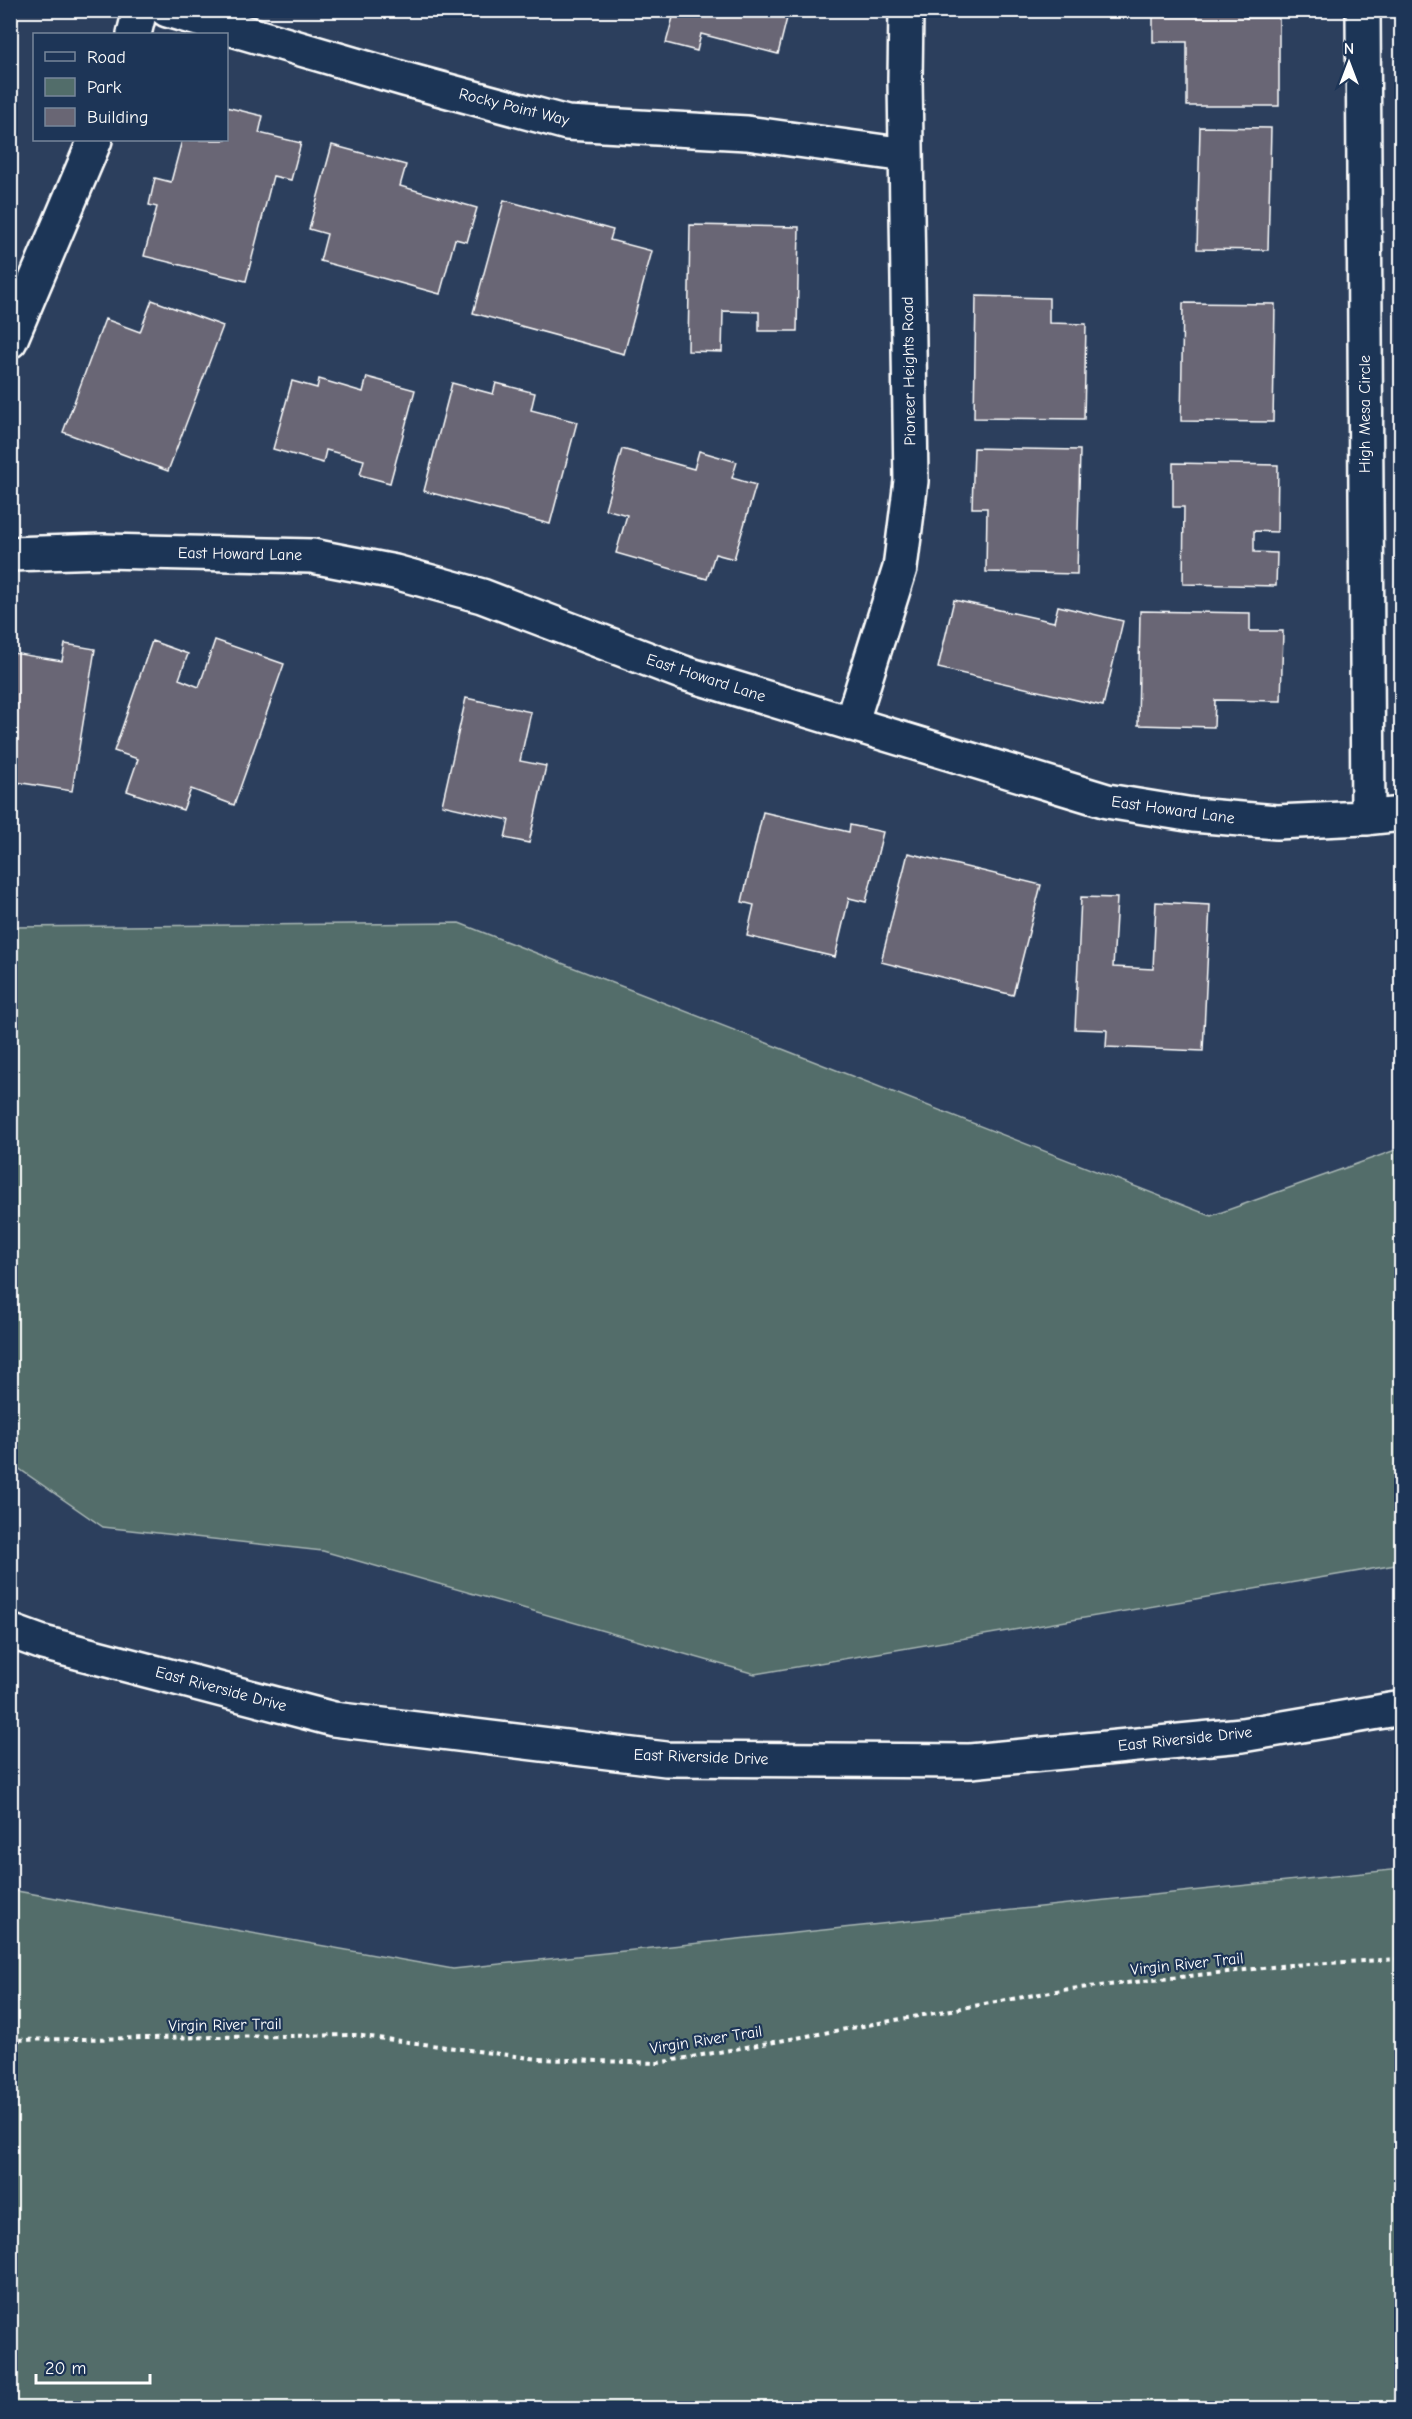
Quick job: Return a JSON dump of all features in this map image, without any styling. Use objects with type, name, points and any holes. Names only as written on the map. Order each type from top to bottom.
[{"type":"street","points":[[134,33],[140,10]]},
{"type":"street","name":"Rocky Point Way","points":[[167,10],[392,76],[567,123],[747,133],[906,155]]},
{"type":"street","name":"Pioneer Heights Road","points":[[851,724],[900,568],[911,481],[906,10]]},
{"type":"street","name":"High Mesa Circle","points":[[1363,10],[1368,818]]},
{"type":"street","points":[[10,341],[95,141]]},
{"type":"street","name":"East Howard Lane","points":[[10,554],[104,551],[312,556],[395,572],[482,596],[684,673],[1107,801],[1193,815],[1277,822],[1368,818],[1401,814]]},
{"type":"street","name":"East Riverside Drive","points":[[10,1631],[43,1642],[333,1719],[666,1759],[970,1761],[1242,1735],[1401,1708]]},
{"type":"path","name":"Virgin River Trail","points":[[10,2040],[355,2035],[538,2059],[658,2062],[1062,1990],[1290,1965],[1401,1959]]},
{"type":"green space","points":[[459,923],[1211,1216],[1401,1148],[1401,1564],[755,1674],[323,1551],[103,1527],[11,1463],[11,927]]},
{"type":"green space","points":[[1401,1869],[1401,2408],[11,2408],[11,1890],[453,1969]]},
{"type":"building","points":[[675,10],[789,10],[778,54],[701,34],[697,51],[666,43]]},
{"type":"building","points":[[1153,10],[1246,10],[1246,18],[1279,18],[1279,106],[1187,106],[1187,42],[1153,42]]},
{"type":"building","points":[[228,107],[263,116],[259,133],[301,143],[291,180],[273,176],[246,281],[144,256],[157,207],[149,205],[155,178],[171,182],[182,141],[228,141]]},
{"type":"building","points":[[1200,127],[1271,128],[1268,250],[1197,249]]},
{"type":"building","points":[[332,145],[406,165],[400,186],[477,208],[467,242],[455,239],[440,294],[320,261],[327,234],[309,229]]},
{"type":"building","points":[[504,200],[613,230],[610,240],[652,251],[624,354],[473,313]]},
{"type":"building","points":[[690,225],[799,227],[797,331],[759,331],[759,312],[723,311],[722,352],[688,351]]},
{"type":"building","points":[[976,296],[1049,298],[1049,323],[1086,324],[1084,419],[974,418]]},
{"type":"building","points":[[152,300],[223,326],[168,471],[63,432],[105,319],[140,332]]},
{"type":"building","points":[[1183,303],[1275,304],[1273,422],[1181,421]]},
{"type":"building","points":[[367,377],[415,390],[390,483],[360,475],[364,460],[326,450],[323,463],[273,449],[292,381],[317,388],[319,379],[363,392]]},
{"type":"building","points":[[452,383],[493,394],[496,383],[535,393],[531,410],[577,422],[550,524],[424,491]]},
{"type":"building","points":[[974,448],[1080,450],[1077,574],[986,572],[987,508],[972,508]]},
{"type":"building","points":[[622,449],[694,469],[699,451],[737,462],[732,478],[756,485],[734,559],[715,554],[707,579],[616,553],[627,515],[605,509]]},
{"type":"building","points":[[1173,463],[1278,465],[1277,532],[1254,531],[1254,552],[1277,553],[1276,586],[1183,584],[1184,507],[1173,507]]},
{"type":"building","points":[[954,600],[1054,622],[1058,606],[1123,621],[1103,706],[938,668]]},
{"type":"building","points":[[1140,611],[1250,613],[1250,631],[1283,631],[1281,701],[1215,700],[1214,727],[1138,725]]},
{"type":"building","points":[[215,640],[284,664],[234,805],[191,789],[183,810],[127,791],[138,759],[114,751],[152,641],[188,654],[179,679],[199,687]]},
{"type":"building","points":[[65,644],[95,649],[72,791],[10,781],[10,669],[13,653],[62,661]]},
{"type":"building","points":[[466,698],[531,712],[520,761],[546,766],[529,843],[505,838],[509,820],[442,805]]},
{"type":"building","points":[[763,812],[849,832],[850,825],[883,832],[866,902],[849,898],[835,957],[747,936],[754,905],[742,902]]},
{"type":"building","points":[[908,853],[1041,885],[1013,995],[881,962]]},
{"type":"building","points":[[1081,897],[1117,898],[1113,967],[1153,969],[1156,902],[1210,905],[1203,1051],[1106,1047],[1107,1030],[1075,1029]]}]
